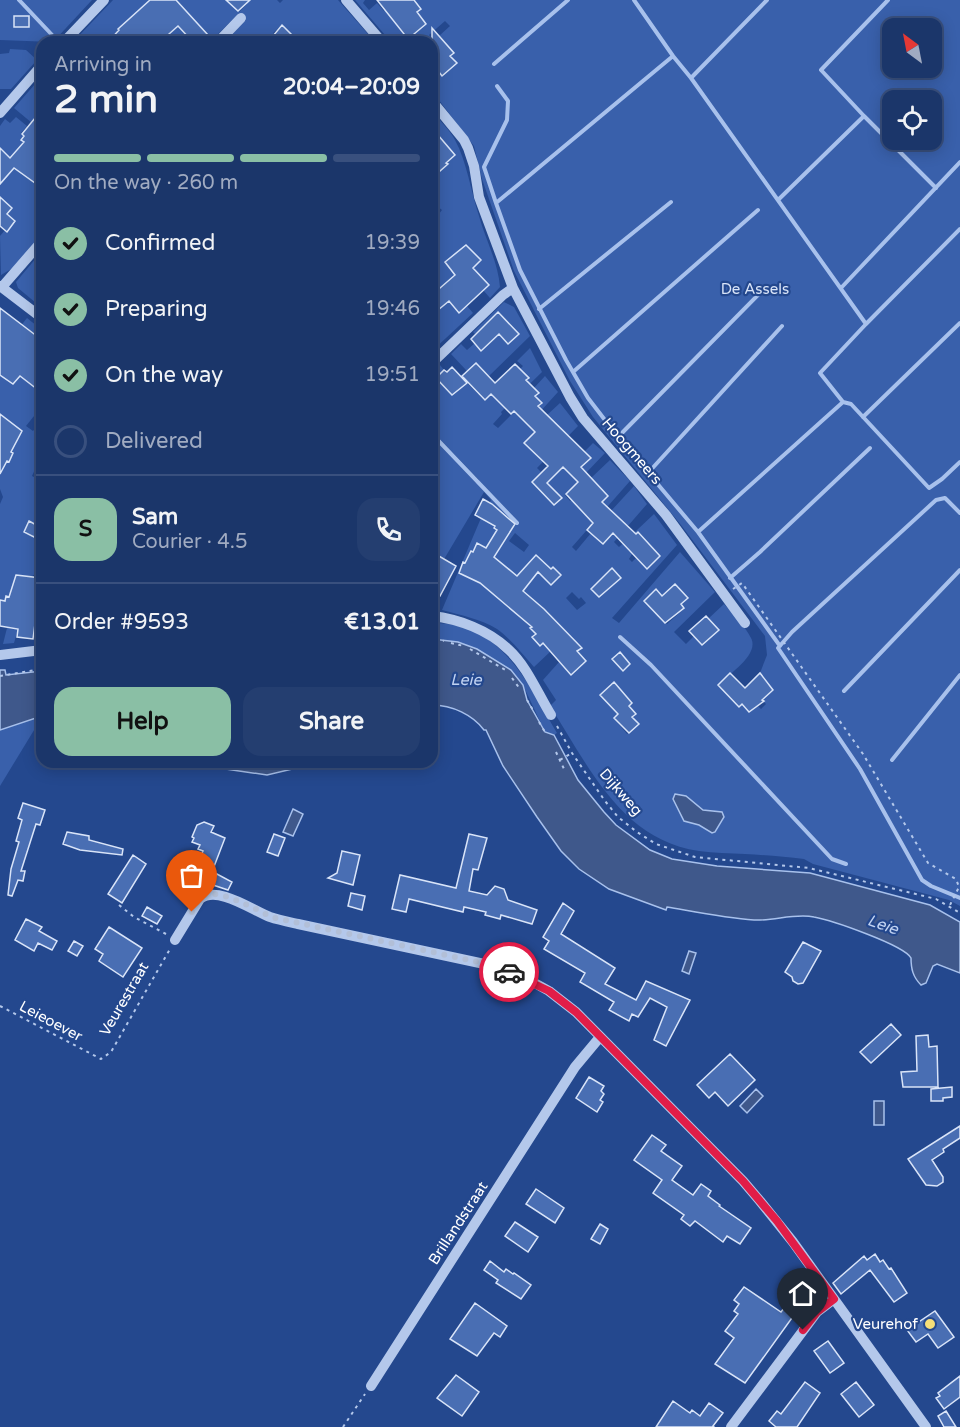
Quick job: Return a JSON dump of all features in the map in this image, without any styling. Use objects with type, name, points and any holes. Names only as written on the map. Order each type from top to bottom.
[{"type":"street","points":[[70,36],[104,0]]},
{"type":"street","points":[[346,0],[377,36]]},
{"type":"street","points":[[224,36],[241,18]]},
{"type":"street","points":[[0,113],[36,72]]},
{"type":"street","name":"Hoogmeers","points":[[438,108],[468,148],[474,166],[479,197],[513,288],[552,365],[583,418],[666,514],[745,623]]},
{"type":"street","points":[[36,248],[1,286],[36,313]]},
{"type":"street","points":[[438,357],[513,288]]},
{"type":"street","points":[[438,618],[475,627],[510,650],[551,715]]},
{"type":"street","points":[[0,656],[36,650]]},
{"type":"street","points":[[175,940],[200,898],[212,894],[271,917],[298,924],[478,962],[531,981],[549,991],[576,1012],[743,1181],[777,1221],[926,1427]]},
{"type":"street","name":"Brillandstraat","points":[[371,1386],[575,1067],[600,1037]]},
{"type":"street","points":[[731,1427],[817,1312],[834,1299]]},
{"type":"path","points":[[730,592],[742,583],[862,754],[928,863],[956,879],[959,887],[949,907]]},
{"type":"path","points":[[438,638],[444,640]]},
{"type":"path","points":[[451,643],[464,646]]},
{"type":"path","points":[[470,649],[507,671]]},
{"type":"path","points":[[0,676],[36,670]]},
{"type":"path","points":[[512,678],[520,689]]},
{"type":"path","points":[[527,700],[534,712]]},
{"type":"path","name":"Dijkweg","points":[[551,715],[591,783],[618,817],[656,844],[695,857],[809,868],[936,899],[960,913]]},
{"type":"path","points":[[539,722],[545,732]]},
{"type":"path","points":[[556,752],[565,771]]},
{"type":"path","points":[[560,760],[572,753]]},
{"type":"path","points":[[119,905],[134,917],[175,940]]},
{"type":"path","name":"Veurestraat","points":[[91,1055],[101,1059],[111,1052],[175,940]]},
{"type":"path","name":"Leieoever","points":[[0,1006],[91,1055]]},
{"type":"path","points":[[343,1427],[371,1386]]},
{"type":"green space","points":[[0,0],[92,0],[59,36],[36,36],[36,41],[0,40]]},
{"type":"green space","points":[[113,0],[150,0],[142,7],[167,36],[152,36],[125,22],[113,36],[79,36]]},
{"type":"green space","points":[[165,0],[237,0],[232,6],[239,12],[247,4],[243,0],[277,0],[280,3],[283,0],[338,0],[370,36],[293,36],[282,25],[273,33],[276,36],[231,36],[246,20],[239,13],[216,36],[167,36],[179,25]]},
{"type":"green space","name":"De Assels","points":[[355,0],[365,0],[363,3],[369,10],[377,3],[384,11],[396,0],[960,0],[960,906],[949,900],[813,864],[804,859],[699,851],[672,844],[648,832],[628,816],[593,775],[550,706],[556,700],[543,680],[559,662],[571,675],[586,661],[577,651],[581,648],[569,634],[534,667],[497,629],[477,620],[442,610],[481,518],[491,500],[484,492],[440,566],[438,563],[438,443],[476,483],[479,480],[438,437],[438,380],[452,395],[467,383],[484,400],[497,388],[507,398],[528,378],[520,369],[523,366],[517,361],[530,348],[542,372],[501,412],[502,414],[493,424],[498,428],[516,410],[529,416],[542,403],[535,396],[539,393],[534,388],[545,376],[558,392],[528,425],[535,432],[525,443],[548,442],[561,429],[547,415],[560,403],[578,426],[537,468],[541,472],[532,482],[540,490],[563,467],[577,471],[590,458],[584,452],[593,443],[605,453],[565,495],[570,501],[572,500],[587,516],[608,497],[591,478],[610,460],[630,481],[572,547],[576,551],[591,533],[603,544],[623,522],[611,511],[634,486],[647,504],[614,542],[619,547],[654,514],[677,545],[612,618],[619,623],[680,552],[715,592],[674,632],[686,644],[694,636],[702,645],[718,630],[708,619],[724,604],[746,629],[753,644],[747,658],[718,685],[739,707],[742,704],[749,712],[758,706],[761,709],[766,704],[762,700],[773,690],[760,673],[767,655],[765,636],[681,525],[593,417],[570,381],[514,271],[482,179],[474,146],[438,99],[438,70],[442,75],[456,63],[450,56],[453,53],[439,36],[450,26],[445,21],[430,36],[411,36],[426,24],[417,12],[421,9],[415,2],[408,36],[386,36]],"holes":[[[638,532],[660,556],[647,569],[636,558],[632,562],[629,559],[632,554],[624,545]],[[515,533],[529,545],[524,552],[509,541]],[[471,552],[484,558],[461,573],[463,562],[465,563]],[[612,568],[621,578],[604,593],[595,584]],[[675,584],[688,597],[681,604],[684,609],[667,624],[650,607]],[[517,587],[540,605],[535,611],[527,612],[522,619],[504,603]],[[572,592],[586,603],[577,610],[566,598]],[[547,611],[561,627],[540,645],[532,637],[536,634],[531,628]],[[611,684],[619,693],[622,691],[632,702],[629,706],[636,714],[632,717],[638,724],[627,734],[614,718],[618,714],[600,695]]]},
{"type":"green space","points":[[10,49],[26,50],[36,61],[11,89],[0,89],[0,54],[9,53]]},
{"type":"green space","points":[[36,83],[36,123],[32,123],[14,108]]},
{"type":"green space","points":[[16,117],[27,126],[21,133],[24,136],[21,140],[33,150],[27,168],[21,174],[36,184],[36,241],[13,268],[1,275],[0,236],[15,221],[8,215],[12,208],[6,203],[0,209],[0,126],[5,119],[10,123]]},
{"type":"green space","points":[[438,118],[455,140],[466,167],[500,287],[490,298],[483,290],[478,274],[449,302],[459,313],[467,306],[473,313],[438,345],[438,309],[441,308],[438,305],[438,298],[474,253],[466,245],[446,261],[449,269],[451,271],[453,269],[457,274],[442,290],[438,289],[438,215],[442,210],[438,207],[438,172],[455,155],[438,134]]},
{"type":"green space","points":[[36,258],[36,303],[18,288],[16,282]]},
{"type":"green space","points":[[504,302],[514,307],[530,336],[489,376],[476,363],[469,370],[480,385],[451,354],[461,344],[467,350],[475,343],[481,349],[499,334],[508,344],[519,334],[498,312],[475,334],[473,332]]},
{"type":"green space","points":[[27,318],[36,325],[36,414],[26,426],[33,431],[36,427],[36,467],[32,476],[36,478],[36,575],[32,577],[16,575],[16,598],[6,597],[0,627],[0,504],[3,497],[0,489],[0,468],[9,461],[11,452],[9,422],[0,414],[0,365],[11,338]]},
{"type":"green space","name":"De Assels","points":[[440,365],[444,370],[438,376],[438,367]]},
{"type":"green space","points":[[438,624],[456,625],[494,644],[509,658],[535,694],[557,733],[554,735],[545,732],[523,685],[511,670],[458,642],[438,640]]},
{"type":"green space","points":[[7,628],[18,629],[14,643],[3,644]]},
{"type":"green space","points":[[36,718],[36,727],[0,786],[0,730]]},
{"type":"water","name":"Leie","points":[[438,640],[458,642],[477,649],[511,670],[523,685],[527,700],[545,732],[554,735],[578,780],[616,825],[650,850],[672,859],[717,866],[810,873],[930,905],[960,922],[960,973],[937,964],[933,966],[926,983],[921,985],[913,973],[911,958],[906,953],[882,940],[823,919],[792,916],[754,920],[667,907],[666,910],[609,889],[579,869],[561,851],[503,766],[486,730],[461,712],[438,706]]},
{"type":"water","points":[[0,670],[5,670],[6,675],[36,672],[36,718],[0,730]]},
{"type":"water","points":[[219,768],[297,768],[267,775]]},
{"type":"water","points":[[675,794],[686,796],[703,810],[722,812],[724,817],[715,832],[712,833],[699,825],[684,821],[673,799]]},
{"type":"water","points":[[293,809],[303,814],[293,836],[283,832]]},
{"type":"water","points":[[689,951],[696,953],[689,974],[682,971]]},
{"type":"water","points":[[756,1089],[763,1096],[747,1113],[740,1106]]},
{"type":"water","points":[[874,1101],[884,1101],[884,1125],[874,1125]]},
{"type":"building","points":[[150,0],[176,0],[208,35],[187,36],[178,26],[167,36],[114,36],[118,29]]},
{"type":"building","points":[[226,0],[250,0],[238,11]]},
{"type":"building","points":[[377,0],[414,0],[421,9],[417,12],[426,24],[412,36],[406,36]]},
{"type":"building","points":[[14,16],[29,16],[29,27],[14,27]]},
{"type":"building","points":[[282,25],[293,36],[273,36]]},
{"type":"building","points":[[432,28],[454,53],[450,56],[457,63],[442,76],[438,71],[438,36],[432,36]]},
{"type":"building","points":[[36,119],[36,184],[14,168],[0,184],[0,148],[10,158],[24,142],[21,140],[24,136],[22,134]]},
{"type":"building","points":[[438,135],[455,155],[446,163],[448,164],[438,173]]},
{"type":"building","points":[[0,197],[12,208],[7,214],[15,221],[7,232],[0,226]]},
{"type":"building","points":[[466,245],[481,260],[473,268],[489,285],[459,313],[449,301],[438,310],[438,290],[455,275],[445,262]]},
{"type":"building","points":[[0,308],[36,335],[36,388],[20,376],[13,384],[0,375]]},
{"type":"building","points":[[498,312],[519,334],[508,344],[499,334],[481,351],[471,339]]},
{"type":"building","points":[[476,363],[495,383],[515,364],[529,378],[526,380],[539,393],[535,396],[542,403],[538,406],[591,458],[581,467],[608,496],[602,502],[636,534],[638,532],[660,556],[647,569],[613,533],[603,544],[587,530],[593,523],[566,494],[578,482],[563,467],[547,483],[562,498],[554,505],[532,482],[548,466],[524,443],[535,432],[514,411],[511,414],[491,394],[485,400],[462,376]]},
{"type":"building","points":[[452,367],[467,383],[452,395],[438,380],[438,376],[444,370],[447,372]]},
{"type":"building","points":[[0,414],[22,431],[11,452],[13,453],[9,462],[7,461],[0,474]]},
{"type":"building","points":[[483,499],[515,524],[494,557],[517,576],[536,555],[561,575],[551,585],[538,572],[523,591],[582,648],[577,651],[586,661],[571,675],[543,643],[540,646],[532,637],[536,634],[530,628],[532,627],[480,583],[459,573],[463,562],[465,563],[477,543],[486,548],[497,530],[495,526],[475,515]]},
{"type":"building","points":[[29,521],[36,525],[34,537],[24,532]]},
{"type":"building","points":[[438,556],[456,566],[440,596],[438,595]]},
{"type":"building","points":[[612,568],[621,578],[599,597],[591,589]]},
{"type":"building","points":[[16,575],[36,577],[36,616],[33,639],[17,637],[18,629],[0,626],[0,600],[5,601],[6,596],[9,597]]},
{"type":"building","points":[[675,584],[688,598],[681,604],[684,608],[665,623],[644,601],[656,589],[662,596]]},
{"type":"building","points":[[706,616],[719,630],[702,645],[689,631]]},
{"type":"building","points":[[620,652],[630,664],[623,671],[612,659]]},
{"type":"building","points":[[730,673],[745,688],[760,673],[773,690],[762,700],[764,701],[749,712],[742,704],[739,707],[718,685]]},
{"type":"building","points":[[614,682],[632,703],[629,706],[636,714],[632,717],[639,724],[629,733],[614,718],[618,714],[600,695]]},
{"type":"building","points":[[23,803],[45,810],[40,825],[36,824],[21,871],[25,871],[23,881],[18,880],[12,896],[8,895],[11,869],[19,842],[16,841],[22,820],[18,818]]},
{"type":"building","points":[[204,822],[214,826],[211,832],[225,838],[210,877],[195,871],[203,851],[198,849],[200,845],[192,842],[194,838],[192,837],[197,825]]},
{"type":"building","points":[[67,832],[89,836],[89,840],[123,849],[122,855],[80,850],[63,844]]},
{"type":"building","points":[[274,834],[285,838],[278,856],[267,852]]},
{"type":"building","points":[[469,834],[487,838],[478,870],[473,869],[469,891],[487,895],[495,886],[504,889],[508,900],[537,910],[532,924],[501,915],[500,919],[485,915],[486,912],[464,907],[463,912],[409,899],[406,912],[392,909],[400,875],[456,888]]},
{"type":"building","points":[[342,851],[360,855],[353,885],[328,878],[337,873]]},
{"type":"building","points":[[133,855],[146,864],[122,903],[108,894]]},
{"type":"building","points":[[215,873],[232,882],[228,890],[210,884]]},
{"type":"building","points":[[351,893],[365,896],[362,910],[348,906]]},
{"type":"building","points":[[563,903],[574,911],[561,934],[615,968],[605,984],[636,1000],[646,981],[690,1000],[666,1046],[654,1040],[667,1007],[650,998],[638,1017],[632,1014],[629,1021],[609,1010],[614,1002],[580,982],[585,973],[544,949],[549,941],[543,937]]},
{"type":"building","points":[[147,907],[162,916],[157,924],[142,916]]},
{"type":"building","points":[[26,919],[42,927],[39,931],[57,941],[52,950],[38,943],[34,951],[15,940]]},
{"type":"building","points":[[109,927],[142,948],[123,977],[99,961],[103,954],[95,949]]},
{"type":"building","points":[[74,941],[83,946],[77,956],[68,951]]},
{"type":"building","points":[[803,942],[821,951],[803,983],[798,984],[785,972]]},
{"type":"building","points":[[891,1024],[901,1035],[871,1063],[860,1052]]},
{"type":"building","points":[[928,1035],[929,1047],[937,1046],[938,1087],[903,1087],[901,1072],[917,1071],[916,1036]]},
{"type":"building","points":[[730,1054],[755,1080],[728,1106],[715,1092],[709,1098],[697,1085]]},
{"type":"building","points":[[589,1077],[604,1086],[601,1091],[604,1094],[600,1100],[603,1102],[597,1112],[576,1098]]},
{"type":"building","points":[[952,1087],[952,1097],[943,1098],[943,1101],[931,1101],[931,1089]]},
{"type":"building","points":[[960,1126],[960,1138],[943,1149],[944,1152],[932,1160],[943,1177],[943,1182],[937,1186],[926,1185],[908,1159]]},
{"type":"building","points":[[652,1135],[666,1145],[661,1151],[682,1166],[672,1180],[693,1195],[701,1184],[711,1191],[708,1196],[719,1206],[751,1228],[740,1244],[727,1236],[723,1242],[695,1221],[690,1226],[681,1219],[684,1215],[653,1193],[662,1180],[634,1160]]},
{"type":"building","points":[[536,1189],[564,1208],[555,1223],[526,1204]]},
{"type":"building","points":[[515,1222],[538,1237],[528,1252],[505,1236]]},
{"type":"building","points":[[600,1224],[608,1229],[600,1244],[591,1239]]},
{"type":"building","points":[[875,1254],[880,1262],[883,1260],[889,1269],[891,1268],[907,1293],[894,1302],[870,1270],[841,1294],[833,1283],[864,1256],[867,1260]]},
{"type":"building","points":[[490,1261],[504,1272],[506,1269],[531,1285],[521,1299],[496,1283],[498,1280],[484,1270]]},
{"type":"building","points":[[807,1279],[816,1292],[797,1317],[794,1315],[745,1383],[715,1364],[734,1338],[725,1331],[738,1314],[734,1311],[739,1304],[734,1300],[744,1287],[781,1312]]},
{"type":"building","points":[[475,1303],[507,1326],[500,1337],[494,1333],[477,1356],[450,1339]]},
{"type":"building","name":"Veurehof","points":[[935,1311],[954,1337],[938,1348],[928,1334],[916,1342],[907,1330]]},
{"type":"building","points":[[828,1341],[844,1363],[830,1373],[814,1351]]},
{"type":"building","points":[[456,1375],[479,1392],[462,1416],[437,1398]]},
{"type":"building","points":[[960,1376],[960,1397],[944,1409],[936,1398],[940,1396],[938,1393]]},
{"type":"building","points":[[805,1382],[820,1393],[797,1427],[776,1427],[769,1421],[777,1411],[781,1414]]},
{"type":"building","points":[[856,1382],[874,1405],[859,1417],[841,1394]]},
{"type":"building","points":[[673,1401],[690,1413],[692,1410],[700,1416],[709,1403],[723,1413],[714,1427],[656,1427]]},
{"type":"building","points":[[946,1411],[956,1427],[944,1427],[938,1416]]},
{"type":"waterway","points":[[19,0],[53,36]]},
{"type":"waterway","points":[[494,64],[568,0]]},
{"type":"waterway","points":[[634,0],[673,56]]},
{"type":"waterway","points":[[767,0],[691,78],[673,56],[496,203],[520,270],[588,398],[698,532],[780,646]]},
{"type":"waterway","points":[[778,200],[864,116],[821,70],[888,0]]},
{"type":"waterway","points":[[691,78],[866,324],[820,373],[843,402]]},
{"type":"waterway","points":[[496,203],[484,167],[507,120],[508,101],[497,86]]},
{"type":"waterway","points":[[864,116],[936,188]]},
{"type":"waterway","points":[[841,288],[960,162]]},
{"type":"waterway","points":[[539,309],[671,202]]},
{"type":"waterway","points":[[573,372],[758,210]]},
{"type":"waterway","points":[[866,324],[960,229]]},
{"type":"waterway","points":[[618,437],[763,290]]},
{"type":"waterway","points":[[863,417],[960,323]]},
{"type":"waterway","points":[[648,473],[782,326]]},
{"type":"waterway","points":[[698,532],[843,402],[851,404],[929,488],[960,462]]},
{"type":"waterway","points":[[438,440],[517,523]]},
{"type":"waterway","points":[[730,578],[870,448]]},
{"type":"waterway","points":[[960,513],[945,498],[936,500],[792,632],[778,648],[860,769],[922,880],[960,898]]},
{"type":"waterway","points":[[844,691],[960,570]]},
{"type":"waterway","points":[[620,637],[651,665],[832,859],[846,864]]},
{"type":"waterway","points":[[892,760],[960,675]]},
{"type":"way so far","points":[[192,912],[200,898],[212,894],[286,921],[478,962],[509,972]]},
{"type":"place","name":"Veurehof","points":[[930,1324]]},
{"type":"route","points":[[509,972],[549,991],[576,1012],[743,1181],[777,1221],[834,1299],[823,1306],[803,1330]]}]
